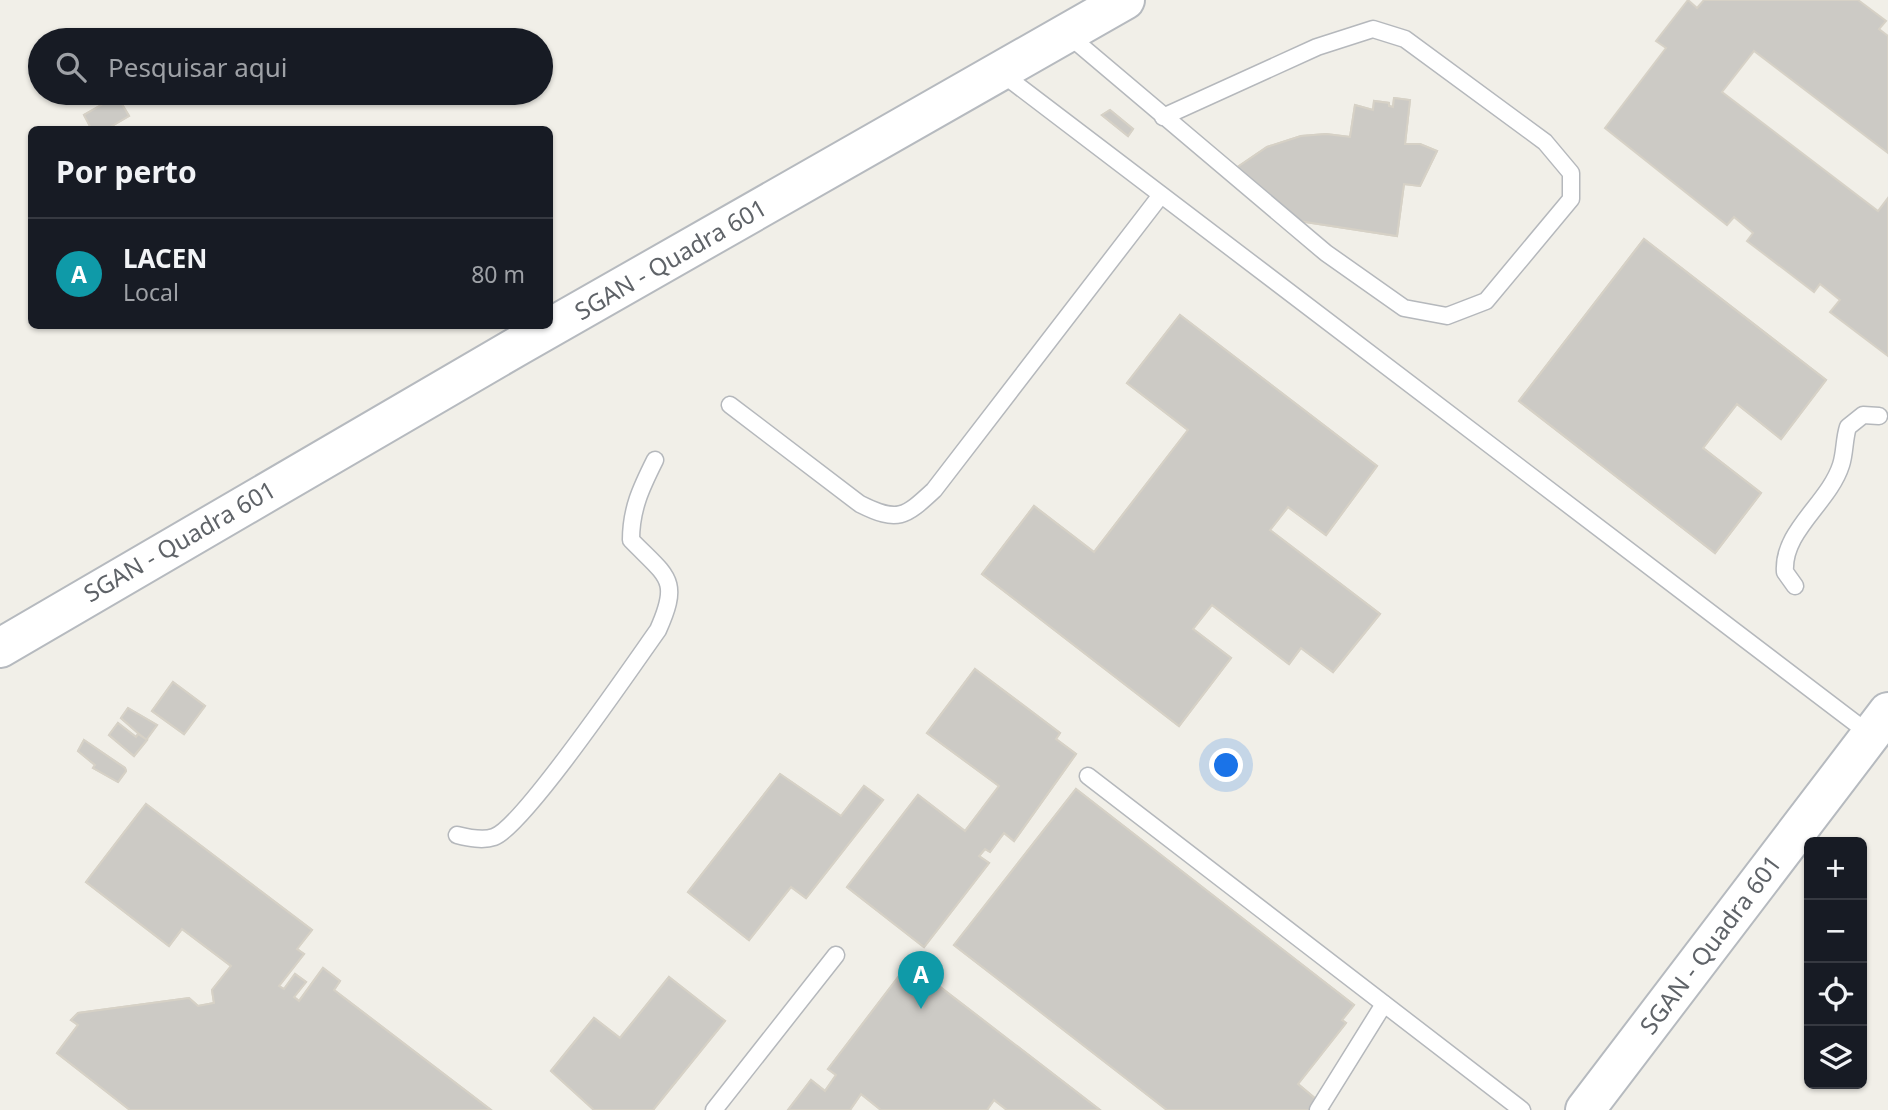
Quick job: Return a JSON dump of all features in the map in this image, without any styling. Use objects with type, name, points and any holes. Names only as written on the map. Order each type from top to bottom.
[{"type":"street","name":"SGAN - Quadra 601","points":[[553,326],[1125,0]]},
{"type":"street","name":"SGAN - Quadra 601","points":[[0,648],[549,329]]},
{"type":"street","name":"SGAN - Quadra 601","points":[[1585,1110],[1879,724]]},
{"type":"lane","points":[[1066,34],[1163,117],[1326,253],[1404,308],[1447,316],[1486,301],[1571,199],[1571,173],[1545,142],[1405,39],[1373,29],[1317,47],[1163,117]]},
{"type":"lane","points":[[1000,72],[1161,195],[1879,724]]},
{"type":"lane","points":[[730,405],[860,504],[880,514],[900,516],[912,510],[934,489],[1161,195]]},
{"type":"lane","points":[[1795,586],[1785,572],[1789,546],[1842,465],[1848,427],[1863,415],[1879,416]]},
{"type":"lane","points":[[457,835],[477,839],[495,837],[529,806],[658,630],[670,604],[671,587],[665,575],[631,540],[631,516],[636,496],[655,460]]},
{"type":"lane","points":[[1088,776],[1522,1110]]},
{"type":"lane","points":[[714,1110],[836,955]]},
{"type":"lane","points":[[1318,1110],[1384,1003]]},
{"type":"building","points":[[1688,0],[1697,8],[1704,0],[1858,0],[1886,21],[1879,29],[1888,36],[1888,153],[1754,51],[1722,92],[1878,211],[1888,198],[1888,356],[1830,312],[1840,300],[1820,284],[1814,292],[1747,241],[1753,233],[1734,217],[1727,225],[1605,128],[1666,48],[1656,41]]},
{"type":"building","points":[[1394,98],[1410,100],[1405,144],[1420,144],[1437,151],[1420,186],[1404,184],[1397,236],[1299,221],[1236,168],[1267,147],[1301,136],[1326,134],[1350,137],[1355,105],[1373,110],[1374,101],[1389,103],[1389,106],[1393,107]]},
{"type":"building","points":[[1394,98],[1410,100],[1405,144],[1420,144],[1437,151],[1420,186],[1404,184],[1397,236],[1299,221],[1236,168],[1267,147],[1301,136],[1326,134],[1350,137],[1355,105],[1373,110],[1374,101],[1389,103],[1389,106],[1393,107]]},
{"type":"building","points":[[101,105],[122,105],[129,116],[112,126],[90,126],[84,115]]},
{"type":"building","points":[[101,105],[122,105],[129,116],[112,126],[90,126],[84,115]]},
{"type":"building","points":[[1110,110],[1133,129],[1128,136],[1102,115]]},
{"type":"building","points":[[1110,110],[1133,129],[1128,136],[1102,115]]},
{"type":"building","points":[[1644,239],[1826,380],[1781,439],[1737,404],[1703,448],[1761,493],[1715,553],[1519,401]]},
{"type":"building","points":[[1644,239],[1826,380],[1781,439],[1737,404],[1703,448],[1761,493],[1715,553],[1519,401]]},
{"type":"building","points":[[1180,315],[1377,466],[1326,535],[1288,507],[1270,530],[1380,614],[1333,672],[1301,648],[1289,664],[1212,605],[1193,629],[1231,658],[1179,726],[982,574],[1034,506],[1094,552],[1188,430],[1127,383]]},
{"type":"building","points":[[1180,315],[1377,466],[1326,535],[1288,507],[1270,530],[1380,614],[1333,672],[1301,648],[1289,664],[1212,605],[1193,629],[1231,658],[1179,726],[982,574],[1034,506],[1094,552],[1188,430],[1127,383]]},
{"type":"building","points":[[975,669],[1060,733],[1056,739],[1076,754],[1014,841],[1004,833],[990,852],[985,849],[979,856],[989,863],[924,947],[847,887],[918,795],[965,831],[999,786],[927,733]]},
{"type":"building","points":[[975,669],[1060,733],[1056,739],[1076,754],[1014,841],[1004,833],[990,852],[985,849],[979,856],[989,863],[924,947],[847,887],[918,795],[965,831],[999,786],[927,733]]},
{"type":"building","points":[[173,682],[205,706],[184,734],[152,711]]},
{"type":"building","points":[[173,682],[205,706],[184,734],[152,711]]},
{"type":"building","points":[[128,708],[157,725],[146,740],[121,718]]},
{"type":"building","points":[[128,708],[157,725],[146,740],[121,718]]},
{"type":"building","points":[[118,723],[136,737],[138,734],[147,740],[134,756],[109,735]]},
{"type":"building","points":[[118,723],[136,737],[138,734],[147,740],[134,756],[109,735]]},
{"type":"building","points":[[84,740],[125,768],[126,771],[118,782],[93,768],[95,765],[78,751]]},
{"type":"building","points":[[84,740],[125,768],[126,771],[118,782],[93,768],[95,765],[78,751]]},
{"type":"building","points":[[780,774],[841,816],[864,786],[883,800],[806,898],[791,887],[749,940],[688,892]]},
{"type":"building","points":[[780,774],[841,816],[864,786],[883,800],[806,898],[791,887],[749,940],[688,892]]},
{"type":"building","points":[[1076,789],[1354,1005],[1342,1020],[1346,1023],[1298,1084],[1329,1110],[1167,1110],[954,945]]},
{"type":"building","points":[[1076,789],[1354,1005],[1342,1020],[1346,1023],[1298,1084],[1329,1110],[1167,1110],[954,945]]},
{"type":"building","points":[[146,804],[312,930],[297,949],[304,954],[279,986],[284,989],[295,974],[306,982],[294,997],[299,1001],[323,968],[340,981],[334,990],[491,1110],[130,1110],[57,1053],[78,1025],[71,1020],[78,1013],[189,998],[198,1006],[214,1003],[212,990],[231,966],[182,929],[169,946],[86,882]]},
{"type":"building","points":[[146,804],[312,930],[297,949],[304,954],[279,986],[284,989],[295,974],[306,982],[294,997],[299,1001],[323,968],[340,981],[334,990],[491,1110],[130,1110],[57,1053],[78,1025],[71,1020],[78,1013],[189,998],[198,1006],[214,1003],[212,990],[231,966],[182,929],[169,946],[86,882]]},
{"type":"building","points":[[909,963],[1100,1110],[1007,1110],[994,1100],[987,1110],[881,1110],[861,1094],[850,1110],[788,1110],[811,1080],[825,1091],[836,1075],[828,1069]]},
{"type":"building","points":[[909,963],[1100,1110],[1007,1110],[994,1100],[987,1110],[881,1110],[861,1094],[850,1110],[788,1110],[811,1080],[825,1091],[836,1075],[828,1069]]},
{"type":"building","points":[[669,977],[725,1021],[653,1110],[594,1110],[551,1071],[594,1018],[620,1038]]},
{"type":"building","points":[[669,977],[725,1021],[653,1110],[594,1110],[551,1071],[594,1018],[620,1038]]},
{"type":"place","name":"LACEN","points":[[921,1009]]}]
